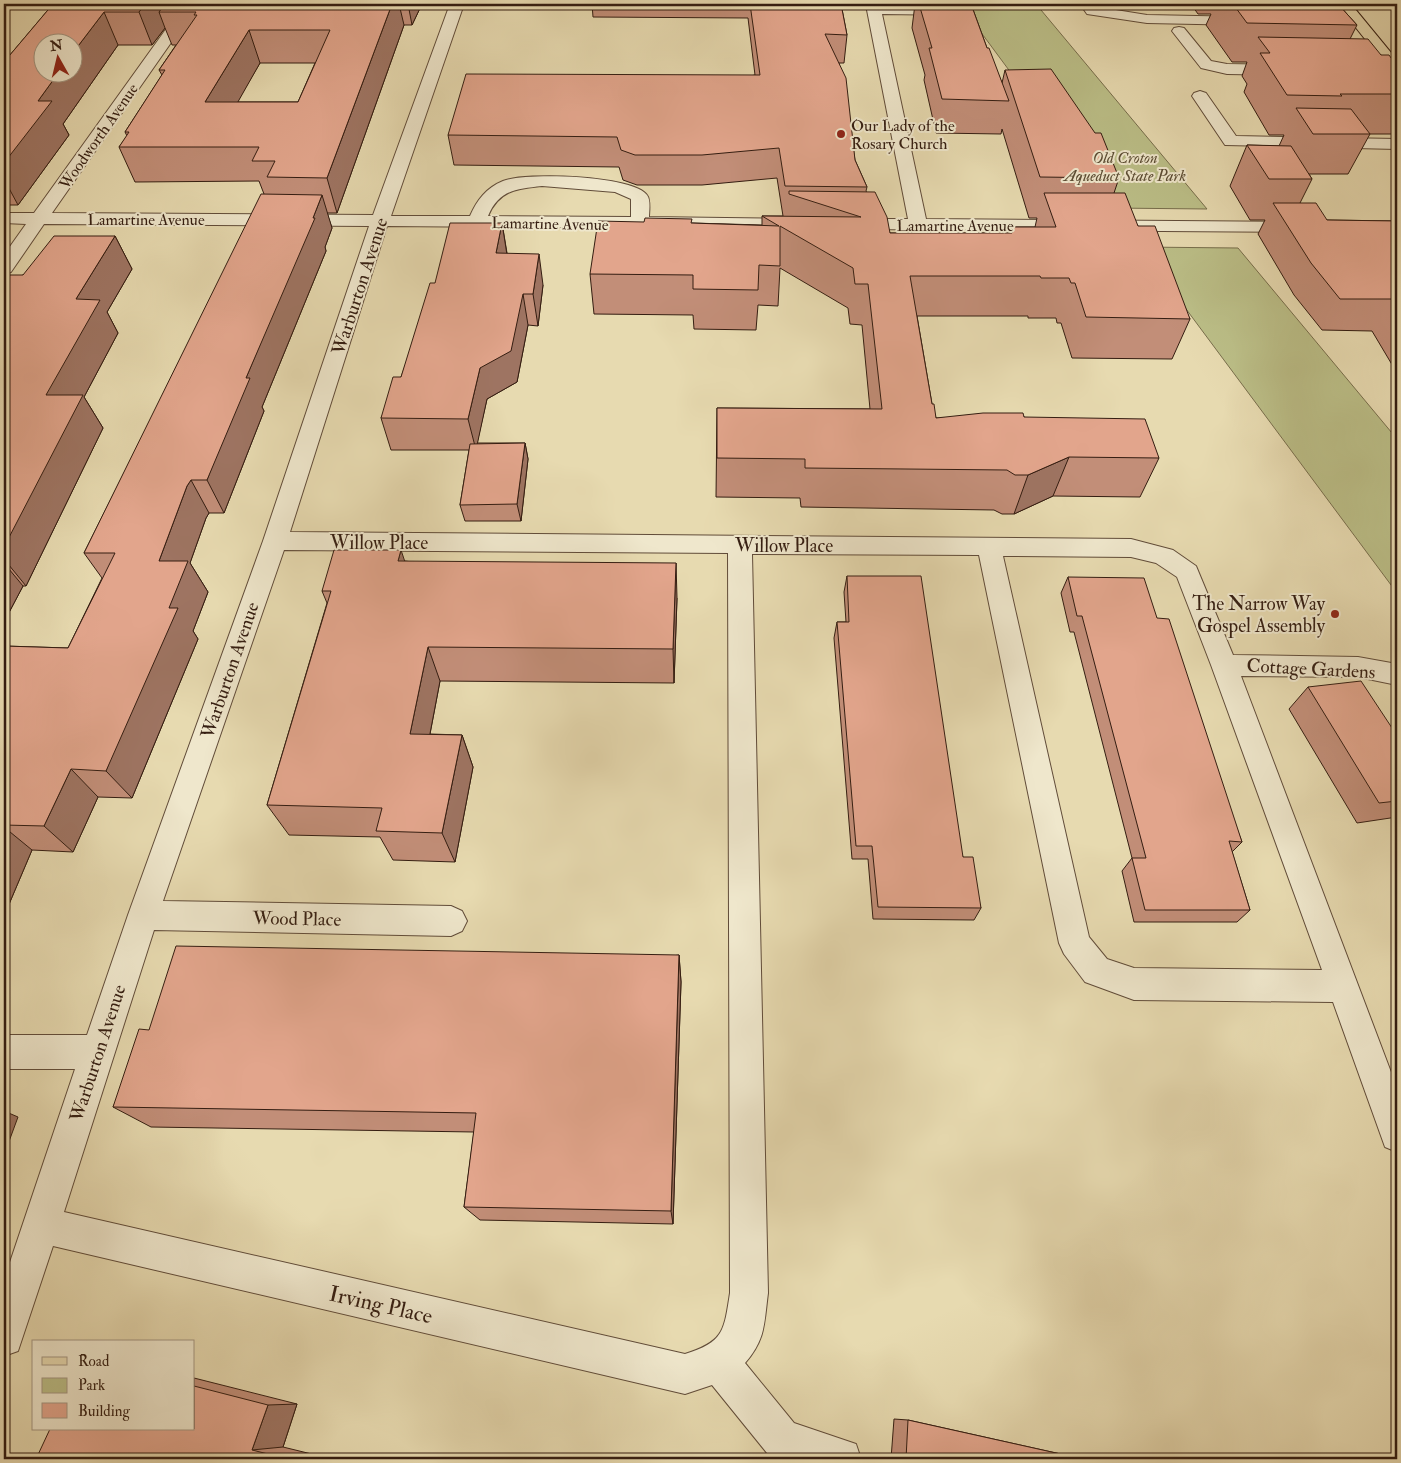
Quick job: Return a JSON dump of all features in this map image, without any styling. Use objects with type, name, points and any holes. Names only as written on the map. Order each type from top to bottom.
[{"type":"main road","points":[[1344,4],[1396,67]]},
{"type":"street","name":"Woodworth Avenue","points":[[4,268],[191,4]]},
{"type":"street","name":"Warburton Avenue","points":[[4,1337],[143,915],[275,541],[380,221],[457,4]]},
{"type":"street","points":[[918,224],[874,10],[961,11],[957,4]]},
{"type":"street","points":[[1138,4],[1147,19]]},
{"type":"street","points":[[1089,7],[1147,19],[1264,21]]},
{"type":"street","points":[[1340,22],[1358,22]]},
{"type":"street","points":[[1179,31],[1206,65],[1227,69],[1296,71]]},
{"type":"street","points":[[1379,72],[1396,67]]},
{"type":"street","points":[[1200,96],[1231,141],[1397,144]]},
{"type":"street","points":[[476,222],[486,200],[508,185],[542,181],[619,187],[640,197],[640,224]]},
{"type":"street","name":"Lamartine Avenue","points":[[4,218],[819,224]]},
{"type":"street","name":"Lamartine Avenue","points":[[838,224],[1310,228]]},
{"type":"street","name":"Willow Place","points":[[275,541],[1131,548],[1164,556],[1187,572],[1224,665],[1344,986],[1397,1135]]},
{"type":"street","points":[[740,544],[750,1293],[743,1336],[720,1363],[781,1439],[841,1459]]},
{"type":"street","points":[[989,547],[1075,943],[1096,971],[1134,984],[1344,986]]},
{"type":"street","name":"Cottage Gardens","points":[[1224,665],[1358,667],[1397,674]]},
{"type":"street","name":"Wood Place","points":[[143,915],[451,921]]},
{"type":"street","points":[[4,1052],[97,1052]]},
{"type":"street","name":"Irving Place","points":[[42,1225],[685,1374],[720,1363]]},
{"type":"green space","name":"Old Croton Aqueduct State Park","points":[[960,4],[1036,4],[1207,209],[1111,208]]},
{"type":"green space","points":[[1140,247],[1238,248],[1397,439],[1397,593]]},
{"type":"building","points":[[53,4],[145,4],[139,12],[104,12],[82,41],[82,32],[32,32],[32,82],[52,82],[38,101],[52,101],[4,163],[4,62]]},
{"type":"building","points":[[165,4],[392,4],[327,178],[267,177],[275,161],[252,161],[259,147],[119,147],[129,132],[125,132],[165,70],[159,70],[197,15],[194,15],[196,12],[159,12]],"holes":[[[249,30],[330,30],[298,102],[205,102]]]},
{"type":"building","points":[[750,4],[841,4],[847,35],[825,34],[846,78],[855,160],[867,187],[785,186],[779,148],[702,155],[635,155],[621,150],[617,137],[448,135],[466,74],[760,75]]},
{"type":"building","points":[[919,4],[971,4],[1009,101],[942,99],[929,48],[932,48]]},
{"type":"building","points":[[1233,4],[1338,4],[1357,25],[1247,23]]},
{"type":"building","points":[[1258,37],[1368,39],[1381,55],[1389,55],[1397,66],[1397,94],[1287,95],[1260,53],[1270,53]]},
{"type":"building","points":[[1051,69],[1095,133],[1101,133],[1119,178],[1040,177],[1005,70]]},
{"type":"building","points":[[1296,108],[1351,109],[1370,134],[1313,134]]},
{"type":"building","points":[[1247,145],[1291,146],[1312,179],[1269,179]]},
{"type":"building","points":[[789,191],[875,192],[887,217],[890,233],[1012,233],[1011,227],[1056,227],[1044,193],[1125,193],[1138,226],[1155,226],[1190,319],[1086,317],[1075,283],[1071,283],[1069,278],[1041,278],[1040,276],[910,276],[936,418],[983,413],[1023,413],[1024,417],[1145,419],[1159,458],[1069,457],[1028,475],[1015,475],[1007,470],[805,468],[805,459],[717,458],[717,408],[882,409],[868,284],[855,284],[853,268],[780,226],[780,266],[759,265],[758,290],[693,289],[693,275],[590,274],[598,221],[644,222],[645,218],[692,219],[691,223],[779,226],[762,216],[861,217],[789,194]]},
{"type":"building","points":[[261,194],[322,195],[313,218],[315,218],[246,378],[250,378],[207,480],[191,480],[187,486],[159,561],[188,561],[169,608],[178,608],[106,771],[71,769],[44,826],[4,825],[4,646],[68,648],[115,553],[84,553]]},
{"type":"building","points":[[1273,203],[1316,203],[1327,220],[1397,221],[1397,307],[1392,299],[1340,299],[1311,263]]},
{"type":"building","points":[[450,223],[502,223],[496,253],[539,254],[533,294],[523,294],[511,351],[480,368],[468,419],[381,418],[393,377],[401,377],[430,283],[435,283]]},
{"type":"building","points":[[54,236],[115,236],[76,299],[100,300],[46,395],[83,395],[4,547],[4,283],[10,275],[23,275]]},
{"type":"building","points":[[525,443],[517,504],[460,505],[470,444]]},
{"type":"building","points":[[334,550],[401,550],[398,561],[676,563],[673,649],[428,647],[410,734],[462,735],[442,833],[376,831],[382,808],[267,805],[331,591],[322,591]]},
{"type":"building","points":[[847,576],[921,576],[963,857],[973,857],[981,908],[878,907],[872,846],[856,846],[837,622],[849,622]]},
{"type":"building","points":[[1068,577],[1144,578],[1157,618],[1169,619],[1242,842],[1229,841],[1250,910],[1145,910],[1132,858],[1146,858],[1082,616],[1077,616]]},
{"type":"building","points":[[1361,681],[1397,734],[1397,801],[1379,803],[1308,687]]},
{"type":"building","points":[[176,946],[679,955],[671,1211],[464,1207],[476,1113],[113,1107],[139,1029],[149,1030]]},
{"type":"building","points":[[195,1386],[268,1405],[252,1450],[288,1459],[36,1459],[50,1430],[195,1430]]},
{"type":"building","points":[[908,1420],[1083,1459],[906,1459]]},
{"type":"place","name":"Our Lady of the Rosary Church","points":[[841,134]]},
{"type":"place","name":"The Narrow Way Gospel Assembly","points":[[1335,614]]}]
